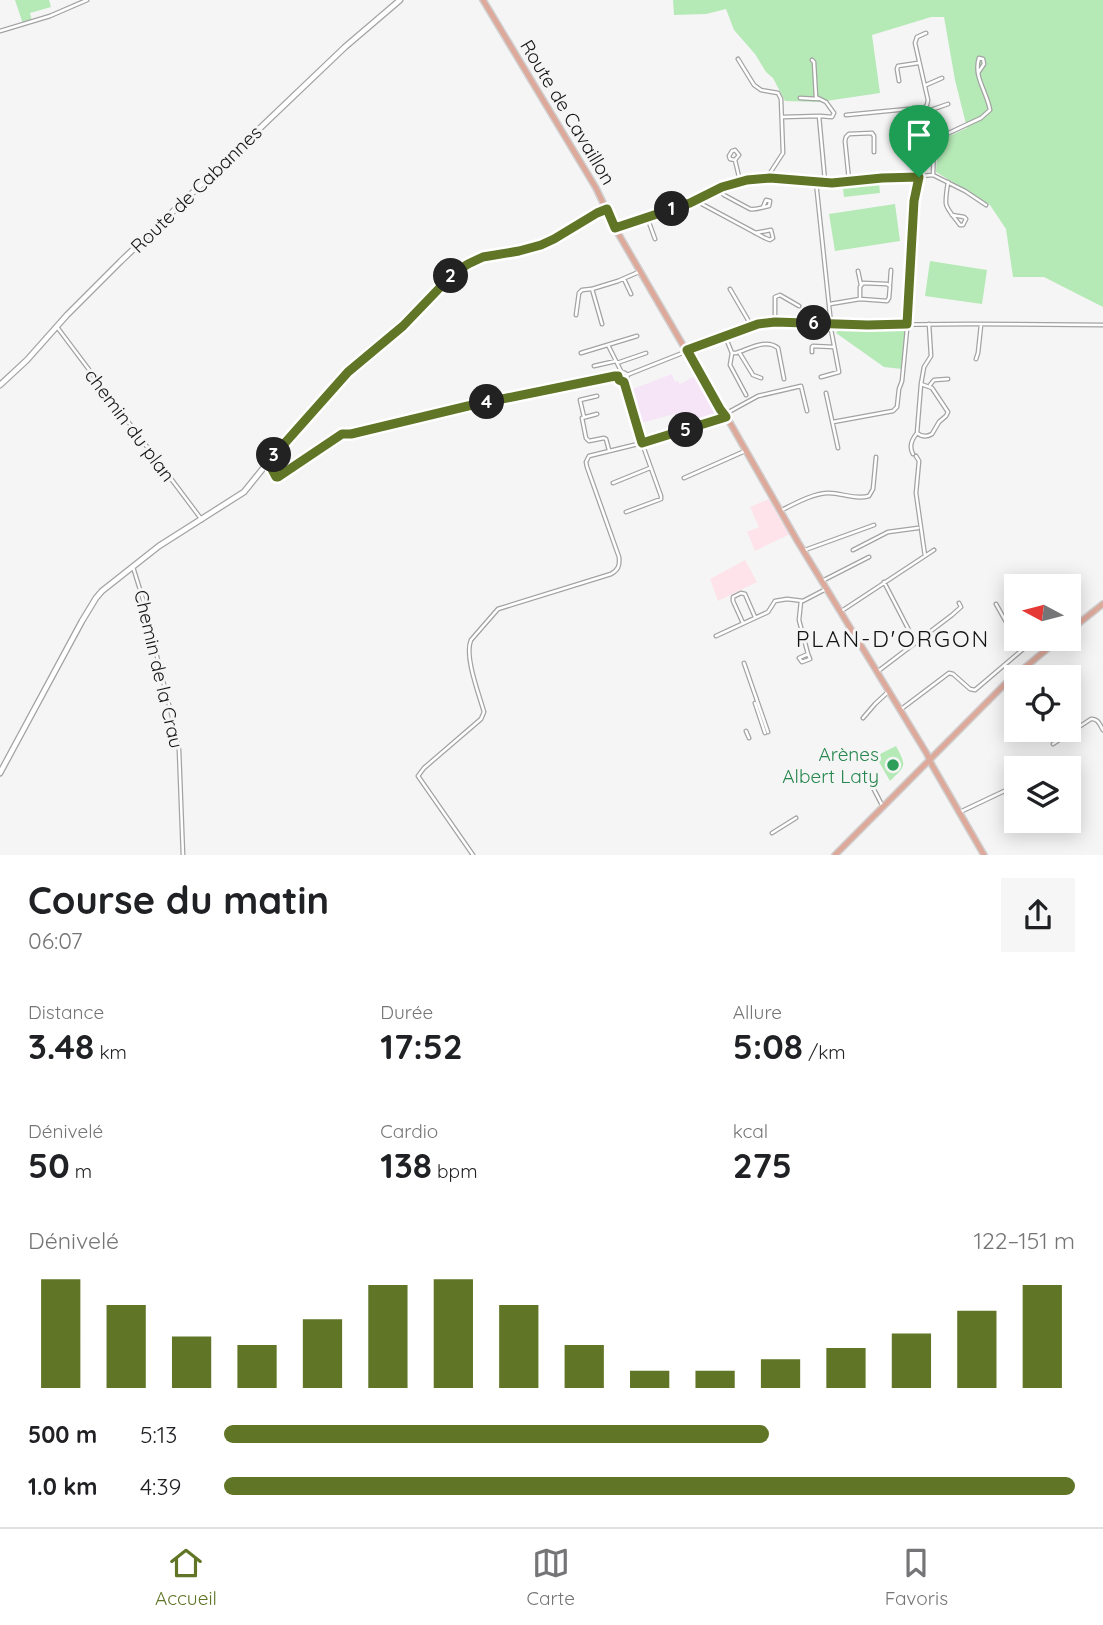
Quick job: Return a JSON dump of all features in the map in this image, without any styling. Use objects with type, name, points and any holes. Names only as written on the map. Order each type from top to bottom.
[{"type":"main road","name":"Route de Cavaillon","points":[[483,0],[607,209],[640,271],[687,350],[694,357],[803,551],[889,691],[984,855]]},
{"type":"main road","points":[[1082,621],[1103,604]]},
{"type":"main road","points":[[835,855],[1004,685],[1045,651]]},
{"type":"street","points":[[0,31],[50,16],[88,0]]},
{"type":"street","name":"Route de Cabannes","points":[[0,385],[121,261],[226,159],[345,47],[400,0]]},
{"type":"street","points":[[926,33],[915,41],[928,103],[921,117],[926,139],[935,142]]},
{"type":"street","points":[[738,59],[754,85],[761,90],[778,93],[781,99],[783,153],[770,173],[770,178]]},
{"type":"street","points":[[812,60],[818,99]]},
{"type":"street","points":[[899,81],[898,66],[919,63]]},
{"type":"street","points":[[933,175],[936,139],[981,118],[989,110],[978,73]]},
{"type":"street","points":[[925,85],[942,78]]},
{"type":"street","points":[[783,117],[832,117],[834,113],[826,102],[800,98]]},
{"type":"street","points":[[923,111],[948,104]]},
{"type":"street","points":[[846,116],[908,108],[914,110],[918,107],[923,111]]},
{"type":"street","points":[[914,110],[915,116],[921,117]]},
{"type":"street","points":[[819,116],[825,182]]},
{"type":"street","points":[[849,181],[846,137],[849,134],[872,133],[874,152]]},
{"type":"street","points":[[735,160],[740,181]]},
{"type":"street","points":[[615,228],[698,200],[740,181],[770,178],[825,182],[933,175],[986,205]]},
{"type":"street","points":[[833,422],[896,410],[902,381],[914,201],[919,177]]},
{"type":"street","points":[[816,182],[831,324],[839,372],[821,377]]},
{"type":"street","points":[[948,182],[945,204],[952,215]]},
{"type":"street","points":[[718,189],[750,209],[763,207]]},
{"type":"street","points":[[698,200],[755,233],[770,240],[773,238],[771,230],[755,233]]},
{"type":"street","points":[[0,773],[89,609],[102,592],[159,546],[244,492],[348,372],[403,326],[453,274],[483,257],[541,245],[607,209]]},
{"type":"street","points":[[647,217],[655,239]]},
{"type":"street","points":[[830,304],[860,299],[887,301],[891,270]]},
{"type":"street","points":[[576,315],[579,293],[582,290],[624,279],[640,271]]},
{"type":"street","points":[[858,271],[860,299]]},
{"type":"street","points":[[624,279],[631,294]]},
{"type":"street","points":[[861,285],[865,282],[890,286]]},
{"type":"street","points":[[592,289],[602,324]]},
{"type":"street","points":[[730,289],[751,326]]},
{"type":"street","points":[[775,322],[777,295],[799,306]]},
{"type":"street","points":[[608,345],[622,373],[627,375],[751,326],[775,322],[1103,325]]},
{"type":"street","points":[[925,556],[916,493],[919,460],[911,448],[916,433],[923,367],[931,356],[929,324]]},
{"type":"street","points":[[976,359],[981,324]]},
{"type":"street","name":"chemin du plan","points":[[58,328],[202,520]]},
{"type":"street","points":[[581,353],[637,336]]},
{"type":"street","points":[[725,336],[732,353],[730,365],[746,395]]},
{"type":"street","points":[[732,353],[767,344],[776,345],[784,379]]},
{"type":"street","points":[[812,352],[813,346],[834,347]]},
{"type":"street","points":[[739,352],[753,375],[761,378]]},
{"type":"street","points":[[594,366],[646,353]]},
{"type":"street","points":[[268,462],[278,477],[342,434],[622,373]]},
{"type":"street","points":[[624,382],[627,375]]},
{"type":"street","points":[[618,376],[619,380],[624,382],[661,499],[625,512]]},
{"type":"street","points":[[930,386],[934,380],[948,379]]},
{"type":"street","points":[[916,433],[922,436],[931,435],[948,414],[947,408],[930,386],[921,384]]},
{"type":"street","points":[[473,855],[418,775],[481,719],[484,712],[470,659],[469,644],[493,614],[498,609],[611,575],[619,568],[619,557],[586,462],[589,456],[642,443],[725,416],[758,396],[801,386],[807,411]]},
{"type":"street","points":[[826,393],[838,448]]},
{"type":"street","points":[[597,396],[580,400],[586,438],[589,441],[606,439],[609,450]]},
{"type":"street","points":[[584,417],[597,414]]},
{"type":"street","points":[[684,478],[745,451]]},
{"type":"street","points":[[780,511],[827,493],[860,498],[869,496],[873,489],[876,457]]},
{"type":"street","points":[[612,483],[650,468]]},
{"type":"street","points":[[803,551],[874,525]]},
{"type":"street","points":[[853,550],[894,531],[920,528]]},
{"type":"street","points":[[840,612],[934,550]]},
{"type":"street","points":[[822,581],[869,557]]},
{"type":"street","name":"Chemin de la Crau","points":[[133,567],[179,750],[183,855]]},
{"type":"street","points":[[884,582],[914,640]]},
{"type":"street","points":[[716,636],[768,612],[775,601],[807,600],[827,589]]},
{"type":"street","points":[[743,623],[733,601],[733,597],[741,593],[745,594],[756,617]]},
{"type":"street","points":[[800,601],[799,620],[808,654]]},
{"type":"street","points":[[877,672],[952,615],[961,607],[959,603]]},
{"type":"street","points":[[996,604],[1004,618]]},
{"type":"street","points":[[900,710],[949,673],[975,690],[1019,651]]},
{"type":"street","points":[[744,663],[766,733],[755,703]]},
{"type":"street","points":[[863,718],[889,691]]},
{"type":"street","points":[[1053,744],[1091,719],[1098,722],[1103,730]]},
{"type":"street","points":[[746,731],[749,738]]},
{"type":"street","points":[[866,774],[883,807]]},
{"type":"street","points":[[960,812],[1004,791]]},
{"type":"street","points":[[772,833],[796,818]]},
{"type":"shaded area","points":[[672,374],[675,382],[680,384],[697,375],[720,416],[680,430],[675,414],[640,423],[630,390]]},
{"type":"shaded area","points":[[769,499],[790,534],[755,551],[747,532],[759,527],[750,507]]},
{"type":"shaded area","points":[[745,560],[757,582],[718,601],[710,579]]},
{"type":"green space","points":[[15,0],[49,0],[51,7],[30,13],[32,21],[23,24]]},
{"type":"green space","points":[[673,0],[1103,0],[1103,307],[1044,277],[1013,277],[1006,229],[990,205],[936,172],[938,141],[967,128],[944,17],[931,17],[872,35],[880,93],[819,102],[785,101],[773,78],[734,30],[726,9],[706,14],[674,15]]},
{"type":"green space","points":[[879,183],[880,193],[844,197],[843,188]]},
{"type":"green space","points":[[895,204],[900,241],[835,251],[829,214]]},
{"type":"green space","points":[[930,261],[987,270],[982,304],[925,296]]},
{"type":"green space","points":[[840,328],[905,330],[902,369],[884,367],[836,333]]},
{"type":"green space","name":"Arènes Albert Laty","points":[[896,746],[903,765],[890,781],[879,762],[880,754]]},
{"type":"place","name":"Arènes Albert Laty","points":[[893,765]]},
{"type":"district","name":"PLAN-D'ORGON","points":[[893,638]]},
{"type":"route","points":[[919,177],[914,201],[907,324],[758,324],[687,350],[726,417],[642,443],[624,382],[615,376],[342,434],[278,477],[268,462],[358,361],[403,326],[453,274],[483,257],[541,245],[607,209],[615,228],[690,203],[722,187],[747,180],[770,178],[832,183],[919,177]]}]
